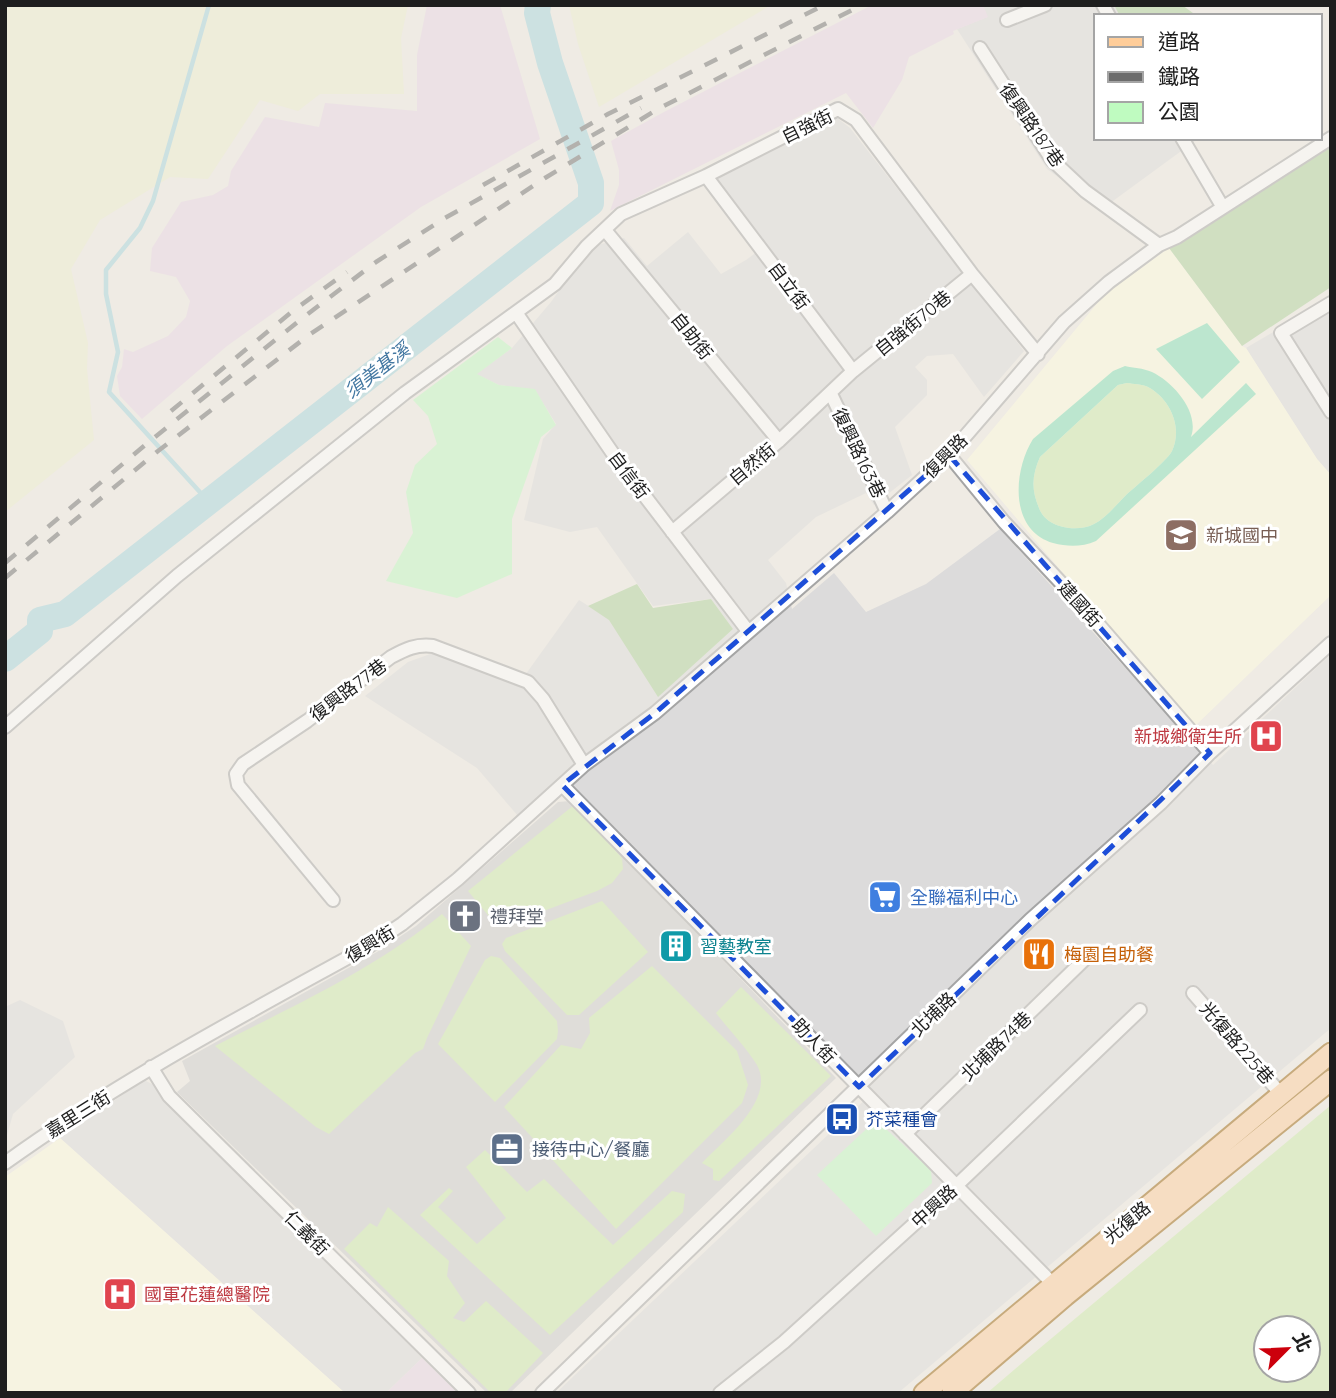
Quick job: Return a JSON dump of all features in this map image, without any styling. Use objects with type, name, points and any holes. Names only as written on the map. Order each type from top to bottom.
[{"type":"main road","name":"光復路","points":[[952,1393],[1059,1290],[1280,1093],[1331,1053]]},
{"type":"main road","name":"光復路","points":[[924,1393],[1331,1080]]},
{"type":"street","points":[[1007,20],[1045,5]]},
{"type":"street","name":"復興路187巷","points":[[980,48],[1052,160],[1085,191],[1159,246]]},
{"type":"street","name":"自強街","points":[[5,727],[177,576],[405,394],[555,284],[587,246],[621,214],[706,176],[838,109],[856,120],[972,274],[1038,354]]},
{"type":"street","name":"復興路","points":[[562,785],[584,765],[655,713],[949,455],[1064,322],[1109,282],[1159,246],[1331,138]]},
{"type":"street","points":[[1183,140],[1222,206]]},
{"type":"street","name":"自立街","points":[[706,176],[853,371]]},
{"type":"street","name":"自助街","points":[[605,230],[779,441]]},
{"type":"street","name":"自強街70巷","points":[[853,371],[972,274]]},
{"type":"street","points":[[1331,303],[1281,333],[1331,412]]},
{"type":"street","name":"自信街","points":[[517,314],[618,460],[748,631]]},
{"type":"street","points":[[831,394],[853,371]]},
{"type":"street","name":"自然街","points":[[672,532],[831,394]]},
{"type":"street","name":"復興路163巷","points":[[831,394],[887,512]]},
{"type":"street","name":"建國街","points":[[949,455],[1004,522],[1079,602],[1210,753]]},
{"type":"street","name":"北埔路","points":[[542,1393],[1030,920],[1161,803],[1210,753],[1331,643]]},
{"type":"street","name":"復興路77巷","points":[[333,900],[238,785],[236,774],[243,764],[307,721],[391,657],[419,645],[433,646],[527,682],[543,699],[584,765]]},
{"type":"street","name":"助人街","points":[[562,785],[1059,1290]]},
{"type":"street","name":"復興街","points":[[151,1067],[369,946],[402,924],[562,785]]},
{"type":"street","name":"北埔路74巷","points":[[905,1135],[1087,957]]},
{"type":"street","name":"光復路225巷","points":[[1193,993],[1280,1093]]},
{"type":"street","name":"中興路","points":[[720,1393],[784,1342],[956,1186],[1140,1010]]},
{"type":"street","name":"嘉里三街","points":[[5,1163],[151,1067]]},
{"type":"street","name":"仁義街","points":[[151,1067],[169,1096],[469,1393]]},
{"type":"highlighted area","points":[[949,455],[1210,753],[859,1087],[562,785],[655,713]]},
{"type":"shaded area","points":[[427,5],[500,5],[540,139],[421,207],[227,346],[142,419],[120,396],[117,376],[122,367],[124,349],[133,352],[168,336],[186,317],[190,301],[176,277],[150,271],[152,248],[181,202],[213,195],[228,186],[231,171],[265,117],[319,127],[325,103],[417,111],[417,55]]},
{"type":"shaded area","points":[[872,5],[983,5],[988,17],[953,31],[954,34],[909,57],[902,80],[873,128],[846,93],[610,211],[619,185],[619,170],[611,141]]},
{"type":"shaded area","points":[[983,5],[1127,5],[1134,14],[1094,14],[1094,140],[1196,140],[1102,209],[1047,169],[957,29],[987,17]]},
{"type":"shaded area","points":[[837,118],[850,128],[1024,351],[984,397],[953,354],[927,356],[915,367],[927,380],[927,395],[895,427],[912,475],[874,505],[866,493],[816,517],[768,560],[786,583],[792,609],[834,573],[866,612],[926,584],[1000,529],[1213,765],[1331,654],[1331,1028],[898,1393],[556,1393],[872,1093],[776,992],[562,777],[518,816],[477,768],[365,696],[408,662],[433,653],[518,685],[579,600],[609,619],[658,696],[733,629],[711,599],[653,606],[597,527],[570,532],[524,520],[543,439],[556,424],[535,390],[499,385],[476,374],[512,348],[551,302],[590,247],[624,238],[647,266],[688,232],[721,274],[746,260],[765,246],[715,179]]},
{"type":"shaded area","name":"新城國中","points":[[1169,248],[1246,348],[1317,459],[1331,475],[1331,595],[1194,727],[967,460],[1105,294]]},
{"type":"shaded area","points":[[1331,298],[1331,475],[1317,459],[1246,348]]},
{"type":"shaded area","points":[[570,801],[836,1078],[510,1393],[487,1393],[177,1092],[190,1081],[182,1061],[377,952],[416,926],[558,802]]},
{"type":"shaded area","points":[[20,1000],[63,1021],[75,1057],[13,1114],[5,1142],[5,1007]]},
{"type":"shaded area","points":[[144,1080],[158,1087],[422,1358],[386,1393],[345,1393],[60,1138]]},
{"type":"shaded area","name":"國軍花蓮總醫院","points":[[60,1138],[345,1393],[5,1393],[5,1177]]},
{"type":"shaded area","points":[[422,1358],[458,1393],[386,1393]]},
{"type":"green space","points":[[5,5],[408,5],[401,38],[404,94],[320,94],[298,111],[260,100],[208,179],[170,177],[100,220],[71,269],[88,343],[87,369],[94,440],[5,512]]},
{"type":"green space","points":[[569,5],[771,5],[599,107],[578,44]]},
{"type":"green space","points":[[1114,5],[1182,5],[1194,14],[1119,14]]},
{"type":"green space","points":[[1331,146],[1331,287],[1242,346],[1169,248]]},
{"type":"green space","points":[[1207,323],[1240,362],[1202,399],[1156,349]]},
{"type":"green space","points":[[498,337],[512,348],[477,374],[499,385],[535,389],[556,425],[541,437],[512,519],[512,574],[457,598],[386,581],[413,533],[406,492],[415,465],[437,444],[428,416],[413,400]]},
{"type":"green space","points":[[1125,366],[1142,369],[1168,383],[1188,408],[1193,427],[1191,437],[1246,383],[1256,394],[1096,541],[1075,546],[1053,543],[1028,526],[1022,513],[1019,483],[1026,452],[1033,439],[1113,371]],"holes":[[[1127,383],[1148,387],[1168,406],[1176,433],[1172,451],[1098,521],[1079,528],[1055,524],[1043,515],[1035,495],[1034,476],[1040,457],[1118,385]]]},
{"type":"green space","points":[[1127,383],[1148,387],[1168,406],[1176,433],[1172,451],[1098,521],[1079,528],[1055,524],[1043,515],[1035,495],[1034,476],[1040,457],[1118,385]]},
{"type":"green space","points":[[637,584],[653,608],[711,599],[733,629],[658,697],[609,620],[588,606]]},
{"type":"green space","points":[[574,805],[622,858],[623,869],[612,883],[597,891],[503,926],[492,920],[468,891]]},
{"type":"green space","points":[[602,901],[648,952],[579,1015],[567,1015],[505,951],[502,944],[506,938]]},
{"type":"green space","points":[[442,914],[471,946],[423,1049],[415,1053],[329,1134],[316,1127],[215,1046],[360,970]]},
{"type":"green space","points":[[491,956],[500,958],[557,1021],[558,1031],[557,1039],[495,1102],[438,1044],[485,960]]},
{"type":"green space","points":[[652,966],[737,1051],[748,1085],[742,1103],[616,1229],[504,1107],[561,1045],[581,1049],[590,1033],[589,1018]]},
{"type":"green space","points":[[741,987],[831,1076],[719,1181],[713,1180],[713,1169],[702,1163],[744,1119],[759,1092],[761,1078],[753,1058],[716,1013]]},
{"type":"green space","points":[[1331,1105],[1331,1393],[987,1393]]},
{"type":"green space","points":[[876,1120],[931,1170],[932,1183],[876,1236],[817,1175]]},
{"type":"green space","points":[[485,1150],[527,1192],[544,1179],[613,1245],[672,1191],[685,1194],[683,1212],[550,1335],[420,1215],[449,1188],[453,1191],[438,1207],[477,1244],[506,1218],[466,1167]]},
{"type":"green space","points":[[388,1207],[449,1261],[447,1276],[465,1303],[453,1318],[464,1322],[486,1301],[543,1353],[505,1393],[491,1393],[344,1249],[370,1223],[377,1227]]},
{"type":"waterway","points":[[208,501],[109,392],[118,352],[106,294],[106,270],[140,228],[153,201],[209,5]]},
{"type":"waterway","name":"須美基溪","points":[[5,659],[40,631],[40,620],[65,614],[591,203],[591,183],[550,63],[537,13],[538,5]]},
{"type":"railway","points":[[483,185],[608,114],[824,5]]},
{"type":"railway","points":[[5,578],[158,451],[309,335],[545,178],[658,109],[862,5]]},
{"type":"railway","points":[[5,563],[150,441],[376,262],[445,218],[641,108]]},
{"type":"railway","points":[[171,411],[294,310],[347,272]]},
{"type":"place","name":"新城國中","points":[[1181,535]]},
{"type":"place","name":"新城鄉衛生所","points":[[1266,736]]},
{"type":"place","name":"全聯福利中心","points":[[885,897]]},
{"type":"place","name":"禮拜堂","points":[[465,916]]},
{"type":"place","name":"習藝教室","points":[[676,946]]},
{"type":"place","name":"梅園自助餐","points":[[1039,954]]},
{"type":"place","name":"芥菜種會","points":[[842,1119]]},
{"type":"place","name":"接待中心/餐廳","points":[[507,1149]]},
{"type":"place","name":"國軍花蓮總醫院","points":[[120,1294]]}]
